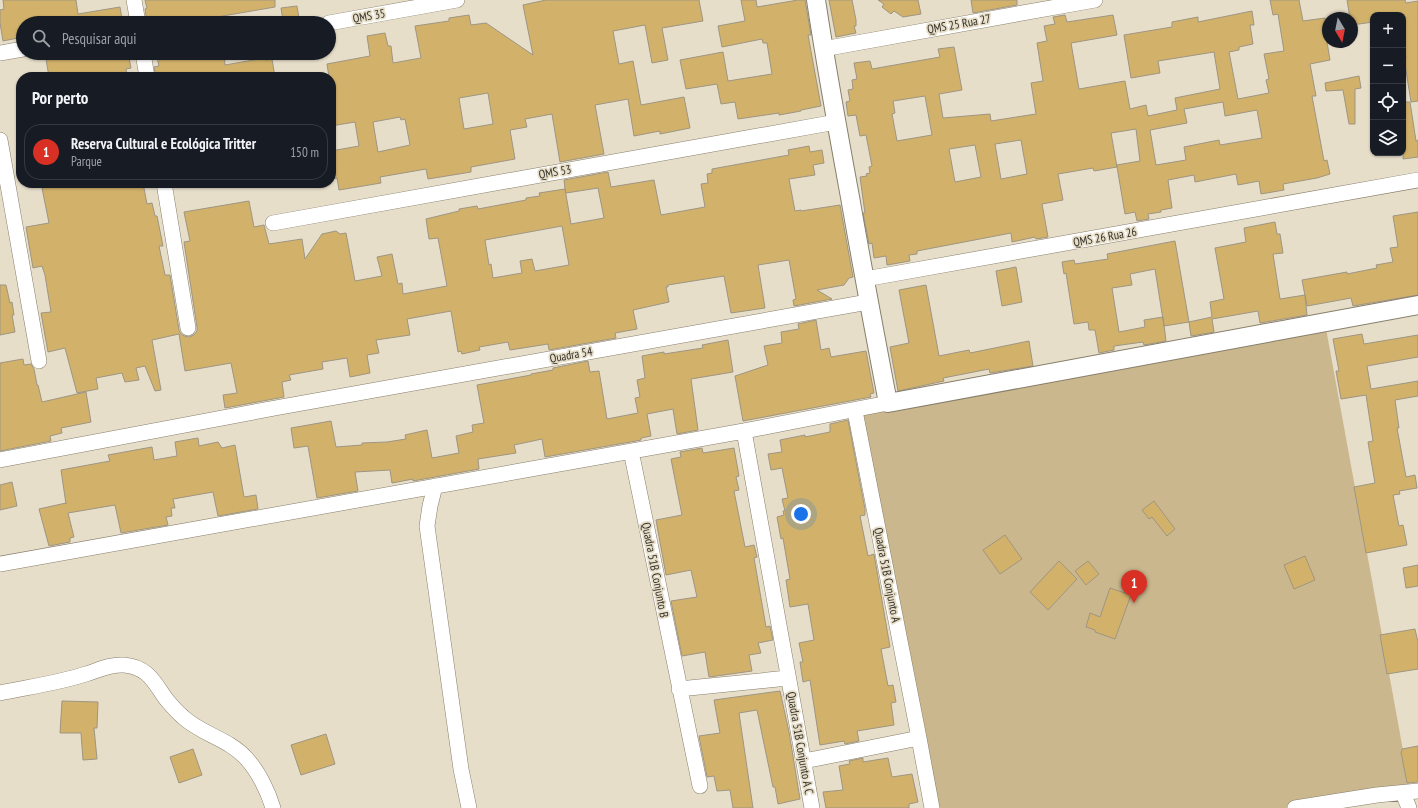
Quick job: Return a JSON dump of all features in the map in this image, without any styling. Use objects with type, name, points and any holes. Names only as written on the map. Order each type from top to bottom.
[{"type":"street","points":[[134,0],[137,16]]},
{"type":"street","name":"QMS 35","points":[[336,22],[457,0]]},
{"type":"street","points":[[816,0],[823,49],[868,302],[888,403]]},
{"type":"street","name":"QMS 25 Rua 27","points":[[823,49],[1095,0]]},
{"type":"street","points":[[0,53],[16,50]]},
{"type":"street","points":[[144,60],[146,72]]},
{"type":"street","name":"QMS 53","points":[[273,223],[836,122]]},
{"type":"street","points":[[0,140],[39,361]]},
{"type":"street","name":"QMS 26 Rua 26","points":[[865,279],[1418,180]]},
{"type":"street","points":[[165,188],[188,328]]},
{"type":"street","name":"Quadra 54","points":[[0,460],[274,408],[868,302]]},
{"type":"street","points":[[0,564],[744,431],[1418,305]]},
{"type":"street","name":"Quadra 51B Conjunto A","points":[[855,410],[932,808]]},
{"type":"street","points":[[679,689],[788,678],[744,431]]},
{"type":"street","name":"Quadra 51B Conjunto B","points":[[632,451],[679,689],[700,786]]},
{"type":"street","points":[[435,486],[427,526],[461,769],[469,808]]},
{"type":"street","points":[[0,693],[86,674],[106,666],[124,665],[139,669],[148,674],[167,700],[184,718],[212,736],[237,749],[247,758],[270,798],[273,808]]},
{"type":"street","name":"Quadra 51B Conjunto A C","points":[[788,678],[812,808]]},
{"type":"street","points":[[804,761],[919,738]]},
{"type":"street","points":[[1296,808],[1377,796],[1418,792]]},
{"type":"street","points":[[1403,793],[1409,808]]},
{"type":"shaded area","points":[[1325,323],[1411,794],[1285,808],[931,808],[857,413]]},
{"type":"building","points":[[3,0],[76,0],[78,14],[120,7],[122,16],[16,16],[16,38],[3,41],[0,23],[0,10],[4,9]]},
{"type":"building","points":[[145,0],[275,0],[275,7],[223,16],[146,16],[145,9],[147,8]]},
{"type":"building","points":[[546,0],[699,0],[703,21],[662,28],[668,60],[652,63],[645,25],[613,31],[619,64],[633,61],[641,105],[684,97],[690,128],[660,134],[660,131],[634,136],[628,99],[595,105],[604,154],[560,162],[552,114],[525,119],[527,127],[510,130],[515,159],[471,167],[471,172],[428,179],[426,169],[380,177],[381,183],[339,190],[336,178],[336,150],[359,146],[355,122],[336,125],[336,72],[328,72],[327,64],[370,56],[367,36],[385,33],[388,46],[391,46],[393,63],[421,58],[415,26],[449,21],[449,18],[469,15],[471,25],[486,23],[533,55],[523,5]],"holes":[[[488,93],[493,124],[464,129],[459,98]],[[400,117],[401,120],[405,119],[410,145],[378,152],[373,122]]]},
{"type":"building","points":[[741,0],[756,0],[757,7],[805,0],[811,35],[808,35],[821,106],[779,115],[779,113],[738,119],[735,102],[721,104],[717,84],[686,89],[680,60],[723,52],[728,81],[772,74],[767,43],[763,43],[762,39],[722,47],[718,26],[745,21]]},
{"type":"building","points":[[829,0],[852,0],[856,20],[856,26],[854,26],[856,33],[836,37]]},
{"type":"building","points":[[878,0],[918,0],[921,14],[903,17],[894,11],[891,14],[882,7],[884,4]]},
{"type":"building","points":[[971,0],[1017,0],[1017,5],[973,13]]},
{"type":"building","points":[[1270,0],[1299,0],[1303,21],[1322,18],[1322,48],[1328,48],[1330,60],[1310,64],[1316,96],[1312,96],[1324,161],[1327,160],[1330,174],[1317,178],[1283,184],[1284,190],[1261,194],[1259,181],[1238,185],[1236,174],[1195,182],[1194,175],[1168,180],[1172,208],[1161,210],[1161,212],[1148,214],[1149,219],[1137,221],[1135,212],[1125,214],[1117,167],[1094,171],[1093,168],[1058,174],[1063,200],[1042,204],[1048,237],[1036,239],[1035,237],[1012,242],[1011,233],[917,251],[917,254],[909,255],[910,261],[887,265],[886,256],[874,258],[872,243],[869,244],[863,213],[865,213],[860,177],[867,176],[866,174],[870,173],[869,167],[872,166],[866,135],[860,136],[856,115],[848,116],[846,102],[850,101],[848,90],[853,89],[852,80],[857,79],[854,63],[870,61],[872,69],[940,57],[938,49],[954,47],[962,90],[939,94],[943,118],[990,114],[991,121],[1036,114],[1031,83],[1043,81],[1037,43],[1047,41],[1044,26],[1055,24],[1053,17],[1065,15],[1067,22],[1113,15],[1117,35],[1071,43],[1079,89],[1125,81],[1130,109],[1146,105],[1148,116],[1177,110],[1175,98],[1220,89],[1214,52],[1158,61],[1160,73],[1131,78],[1124,35],[1172,27],[1172,22],[1198,17],[1198,22],[1252,11],[1254,25],[1250,25],[1253,44],[1239,47],[1239,50],[1229,52],[1238,99],[1269,93],[1266,80],[1269,79],[1264,54],[1284,51],[1278,14],[1273,15]],"holes":[[[925,96],[932,135],[897,141],[892,114],[895,113],[893,101]],[[1223,102],[1225,116],[1257,110],[1262,138],[1220,145],[1219,140],[1184,147],[1186,160],[1156,165],[1150,130],[1187,123],[1184,109]],[[1136,129],[1140,161],[1117,165],[1117,167],[1111,133]],[[1021,140],[1027,174],[1001,179],[995,144]],[[975,145],[981,177],[955,182],[949,149]]]},
{"type":"building","points":[[1347,0],[1405,0],[1406,3],[1418,1],[1418,101],[1411,102],[1406,71],[1406,12],[1370,12],[1370,22],[1358,24],[1358,12],[1349,12]]},
{"type":"building","points":[[297,6],[299,16],[282,16],[281,8]]},
{"type":"building","points":[[46,60],[129,60],[131,68],[126,69],[126,72],[48,72]]},
{"type":"building","points":[[158,60],[224,60],[225,65],[254,60],[272,60],[274,72],[155,72],[154,67],[159,66]]},
{"type":"building","points":[[1359,76],[1361,88],[1355,89],[1355,124],[1349,124],[1343,90],[1326,91],[1325,83]]},
{"type":"building","points":[[1406,102],[1410,102],[1416,141],[1418,140],[1418,157],[1403,159],[1403,156],[1406,156]]},
{"type":"building","points":[[809,146],[810,152],[822,150],[824,163],[813,165],[815,175],[789,179],[795,211],[840,205],[853,277],[849,278],[844,285],[817,290],[832,299],[794,306],[793,300],[796,299],[789,260],[758,265],[765,308],[731,313],[724,276],[668,285],[668,287],[666,287],[669,302],[633,310],[637,329],[615,333],[616,338],[549,350],[548,344],[510,350],[508,342],[479,347],[480,350],[462,354],[461,351],[458,352],[451,311],[407,319],[410,335],[376,340],[379,353],[367,355],[370,373],[350,377],[347,358],[322,362],[323,369],[289,375],[291,380],[282,382],[284,397],[225,408],[223,395],[237,393],[231,363],[185,371],[179,334],[152,340],[161,390],[155,391],[145,366],[136,368],[139,380],[125,382],[122,373],[96,378],[98,389],[77,393],[65,348],[48,352],[41,313],[51,312],[45,275],[42,266],[33,268],[26,227],[49,223],[42,188],[144,188],[147,204],[152,203],[155,216],[157,216],[163,246],[159,246],[165,275],[170,275],[179,330],[181,334],[189,337],[194,335],[197,331],[197,327],[184,242],[190,241],[184,212],[249,201],[254,227],[264,225],[269,244],[302,239],[305,259],[322,234],[336,231],[340,234],[346,233],[355,281],[382,276],[377,257],[392,254],[398,284],[402,283],[403,294],[447,286],[438,238],[429,239],[426,219],[459,211],[459,209],[477,206],[478,209],[526,200],[526,198],[540,196],[539,193],[565,189],[564,180],[608,172],[611,187],[654,180],[661,215],[705,207],[701,184],[708,183],[707,174],[712,173],[712,169],[789,155],[788,150]],"holes":[[[598,188],[604,218],[571,224],[565,189],[566,193]],[[562,226],[569,265],[535,271],[532,259],[520,261],[522,273],[493,278],[491,264],[489,265],[485,240]]]},
{"type":"building","points":[[1418,212],[1418,295],[1353,306],[1351,298],[1307,306],[1302,280],[1347,272],[1347,274],[1377,268],[1376,265],[1393,262],[1390,248],[1398,247],[1393,216]]},
{"type":"building","points":[[1275,222],[1277,234],[1280,234],[1283,253],[1273,254],[1280,299],[1305,295],[1307,315],[1260,323],[1258,311],[1212,319],[1214,332],[1191,336],[1189,322],[1212,317],[1210,302],[1224,299],[1215,248],[1246,242],[1244,228]]},
{"type":"building","points":[[1175,241],[1189,322],[1164,326],[1166,341],[1144,345],[1143,342],[1114,346],[1114,350],[1099,353],[1095,330],[1089,330],[1088,322],[1074,324],[1066,273],[1064,274],[1062,262],[1074,260],[1075,264],[1108,259],[1107,254]],"holes":[[[1155,269],[1163,317],[1144,320],[1145,327],[1119,332],[1112,288],[1132,285],[1130,274]]]},
{"type":"building","points":[[1016,267],[1022,302],[1002,306],[996,271]]},
{"type":"building","points":[[0,285],[6,285],[10,303],[12,302],[14,315],[12,315],[15,332],[0,335]]},
{"type":"building","points":[[926,285],[939,356],[969,350],[970,353],[1029,341],[1033,366],[990,373],[989,369],[943,378],[944,381],[898,391],[890,347],[909,343],[899,290]]},
{"type":"building","points":[[816,320],[821,350],[829,348],[831,357],[866,351],[874,393],[870,394],[871,397],[743,421],[735,376],[768,365],[764,346],[782,343],[781,332],[799,329],[798,324]]},
{"type":"building","points":[[1362,334],[1364,344],[1418,335],[1418,357],[1367,366],[1371,389],[1418,381],[1418,396],[1395,400],[1399,428],[1397,428],[1406,477],[1415,475],[1417,488],[1399,491],[1400,494],[1393,495],[1399,526],[1403,525],[1407,545],[1366,553],[1354,487],[1375,483],[1368,442],[1373,441],[1366,395],[1341,399],[1336,371],[1339,371],[1333,339]]},
{"type":"building","points":[[728,340],[733,372],[691,379],[698,430],[677,434],[673,409],[647,414],[651,436],[641,438],[641,440],[545,457],[542,439],[514,445],[516,453],[478,459],[479,469],[413,481],[413,479],[392,483],[390,470],[355,472],[358,491],[317,498],[308,446],[294,448],[291,428],[331,421],[336,447],[406,439],[405,435],[427,430],[432,458],[459,453],[456,436],[473,432],[472,425],[484,423],[477,385],[531,375],[553,370],[553,368],[588,361],[590,372],[599,371],[607,419],[638,413],[635,398],[640,397],[637,380],[645,378],[642,356],[703,348],[702,345]]},
{"type":"building","points":[[23,359],[24,365],[31,364],[34,369],[42,402],[86,392],[91,422],[61,428],[62,433],[50,436],[51,441],[0,451],[0,363]]},
{"type":"building","points":[[848,420],[865,509],[865,515],[860,516],[868,556],[874,554],[890,647],[881,649],[888,686],[893,685],[896,702],[891,703],[894,725],[857,731],[859,741],[845,744],[844,741],[820,745],[810,680],[803,682],[800,662],[803,662],[799,643],[814,640],[808,604],[790,607],[786,580],[790,579],[783,538],[781,539],[777,517],[784,515],[783,511],[785,511],[782,499],[788,498],[782,468],[771,470],[768,454],[782,452],[780,440],[830,432],[830,424]]},
{"type":"building","points":[[198,438],[199,446],[218,442],[222,448],[235,445],[244,497],[256,495],[258,509],[218,516],[213,492],[173,499],[175,508],[171,508],[172,516],[166,517],[168,525],[121,533],[115,505],[68,513],[74,537],[70,538],[70,542],[49,546],[39,509],[66,503],[61,470],[110,461],[108,455],[152,447],[154,460],[177,456],[175,442]]},
{"type":"building","points":[[702,448],[703,453],[734,448],[739,476],[736,477],[739,490],[734,491],[745,547],[754,545],[757,557],[754,558],[766,627],[770,626],[773,640],[758,643],[761,653],[749,655],[752,671],[709,677],[705,652],[682,656],[671,601],[697,597],[691,570],[666,575],[656,520],[682,515],[671,459],[681,457],[680,452]]},
{"type":"building","points":[[12,482],[17,506],[0,510],[0,485]]},
{"type":"building","points":[[1154,501],[1175,529],[1167,536],[1152,517],[1149,519],[1142,510]]},
{"type":"building","points":[[1005,535],[1022,559],[1000,574],[983,550]]},
{"type":"building","points":[[1305,556],[1315,580],[1294,589],[1284,565]]},
{"type":"building","points":[[1059,561],[1077,579],[1048,610],[1030,592]]},
{"type":"building","points":[[1088,561],[1099,574],[1086,585],[1075,571]]},
{"type":"building","points":[[1418,565],[1418,586],[1406,588],[1403,568]]},
{"type":"building","points":[[1110,588],[1131,595],[1115,639],[1086,627],[1090,613],[1100,617]]},
{"type":"building","points":[[1415,629],[1418,642],[1418,669],[1387,674],[1380,635]]},
{"type":"building","points":[[780,691],[789,732],[800,799],[778,804],[757,710],[739,713],[753,808],[733,808],[730,790],[717,791],[714,776],[707,777],[699,736],[720,733],[714,700]]},
{"type":"building","points":[[62,701],[98,702],[97,728],[94,728],[97,759],[83,760],[81,733],[60,733]]},
{"type":"building","points":[[326,734],[335,764],[301,775],[291,745]]},
{"type":"building","points":[[1418,746],[1418,782],[1407,783],[1401,752],[1402,749]]},
{"type":"building","points":[[193,749],[202,775],[179,783],[170,757]]},
{"type":"building","points":[[863,758],[863,762],[888,758],[892,777],[912,774],[918,802],[909,804],[909,808],[826,808],[823,792],[843,790],[839,766],[850,764],[849,761]]},
{"type":"place","name":"Reserva Cultural e Ecológica Tritter","points":[[1134,603]]}]
